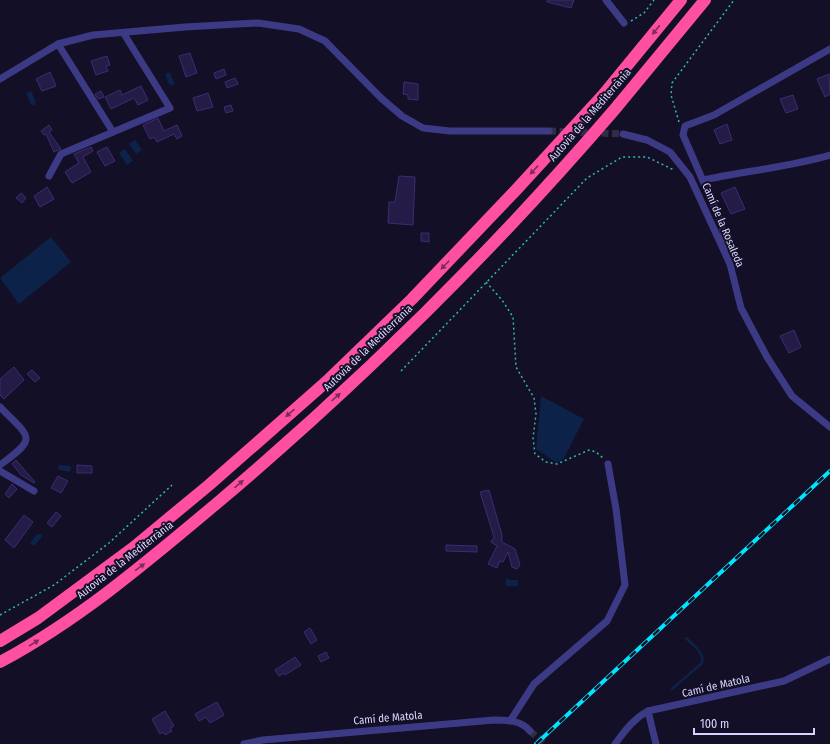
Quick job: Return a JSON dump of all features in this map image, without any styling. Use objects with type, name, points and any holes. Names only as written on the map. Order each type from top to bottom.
[{"type":"highway","name":"Autovia de la Mediterrània","points":[[0,641],[38,618],[128,552],[209,485],[326,382],[412,299],[522,184],[603,95],[681,0]]},
{"type":"highway","name":"Autovia de la Mediterrània","points":[[0,662],[58,627],[147,562],[250,475],[377,359],[508,227],[614,110],[705,0]]},
{"type":"street","points":[[606,0],[624,23]]},
{"type":"street","points":[[0,79],[58,44],[93,36],[185,27],[258,23],[299,29],[325,41],[381,98],[402,116],[423,128],[450,131],[549,131]]},
{"type":"street","points":[[49,176],[61,154],[170,108],[124,34]]},
{"type":"street","points":[[58,44],[113,132]]},
{"type":"street","points":[[730,264],[721,222],[683,135],[685,126],[714,115],[830,49]]},
{"type":"street","name":"Camí de la Rosaleda","points":[[623,134],[647,140],[670,152],[690,177],[730,264],[741,308],[780,379],[792,396],[830,427]]},
{"type":"street","points":[[703,180],[800,163],[830,155]]},
{"type":"street","points":[[0,407],[26,433],[26,442],[22,449],[0,465]]},
{"type":"street","points":[[510,721],[534,684],[607,621],[625,585],[616,509],[608,464]]},
{"type":"street","points":[[0,472],[34,491]]},
{"type":"street","name":"Camí de Matola","points":[[615,744],[638,717],[648,711],[784,681],[830,659]]},
{"type":"street","points":[[648,711],[656,744]]},
{"type":"street","name":"Camí de Matola","points":[[244,744],[271,740],[478,721],[510,721],[526,726],[530,731]]},
{"type":"path","points":[[624,23],[634,21],[644,13],[654,0]]},
{"type":"path","points":[[683,135],[671,95],[672,83],[734,0]]},
{"type":"path","points":[[401,371],[586,178],[622,157],[648,157],[676,170]]},
{"type":"path","points":[[486,282],[502,300],[513,317],[516,367],[534,398],[536,414],[533,438],[535,454],[546,462],[557,464],[589,450],[596,452],[608,464]]},
{"type":"path","points":[[0,615],[54,585],[109,543],[172,485]]},
{"type":"water","points":[[170,73],[175,84],[170,86],[165,75]]},
{"type":"water","points":[[31,91],[36,102],[34,105],[31,105],[26,93]]},
{"type":"water","points":[[135,140],[142,150],[136,154],[129,144]]},
{"type":"water","points":[[125,149],[133,161],[127,165],[119,153]]},
{"type":"water","points":[[51,237],[71,262],[19,304],[0,278]]},
{"type":"water","points":[[541,396],[584,419],[564,458],[557,463],[536,449]]},
{"type":"water","points":[[59,465],[71,466],[70,472],[59,470]]},
{"type":"water","points":[[37,534],[41,534],[42,537],[34,546],[30,543]]},
{"type":"water","points":[[508,578],[509,580],[518,580],[518,586],[506,586],[506,579]]},
{"type":"building","points":[[547,0],[574,0],[571,8],[547,2]]},
{"type":"building","points":[[190,53],[197,73],[186,77],[179,56]]},
{"type":"building","points":[[107,56],[110,65],[106,66],[108,71],[96,75],[91,61]]},
{"type":"building","points":[[224,69],[226,75],[216,79],[214,73]]},
{"type":"building","points":[[50,72],[56,86],[42,91],[36,79]]},
{"type":"building","points":[[829,74],[830,94],[825,97],[817,79]]},
{"type":"building","points":[[235,78],[238,84],[227,88],[225,82]]},
{"type":"building","points":[[404,82],[418,84],[418,100],[408,99],[408,95],[403,94]]},
{"type":"building","points":[[141,86],[148,100],[138,105],[134,98],[111,109],[105,97],[120,90],[122,95]]},
{"type":"building","points":[[101,91],[104,97],[98,99],[95,94]]},
{"type":"building","points":[[208,93],[213,107],[197,111],[193,98]]},
{"type":"building","points":[[793,95],[798,109],[786,113],[780,99]]},
{"type":"building","points":[[231,105],[233,111],[226,113],[224,107]]},
{"type":"building","points":[[158,118],[164,131],[177,125],[182,136],[177,139],[174,134],[157,142],[154,137],[150,139],[143,125]]},
{"type":"building","points":[[727,124],[732,140],[720,144],[714,130]]},
{"type":"building","points":[[49,125],[52,130],[49,132],[61,149],[54,152],[46,134],[44,135],[41,131]]},
{"type":"building","points":[[91,147],[93,151],[83,157],[91,172],[72,183],[65,172],[79,163],[74,154]]},
{"type":"building","points":[[107,147],[115,161],[105,166],[97,152]]},
{"type":"building","points":[[399,176],[415,177],[413,225],[388,223],[389,202],[395,202]]},
{"type":"building","points":[[47,187],[54,199],[40,207],[34,196]]},
{"type":"building","points":[[735,187],[745,209],[731,214],[721,193]]},
{"type":"building","points":[[21,193],[26,198],[22,203],[16,198]]},
{"type":"building","points":[[421,233],[429,233],[429,242],[421,241]]},
{"type":"building","points":[[794,330],[801,347],[789,353],[780,336]]},
{"type":"building","points":[[14,367],[24,380],[4,399],[0,395],[0,379]]},
{"type":"building","points":[[32,370],[40,378],[35,382],[27,374]]},
{"type":"building","points":[[16,460],[35,482],[34,483],[21,475],[12,464]]},
{"type":"building","points":[[77,465],[92,466],[92,473],[77,473]]},
{"type":"building","points":[[58,476],[68,481],[61,493],[51,488]]},
{"type":"building","points":[[12,484],[17,489],[9,498],[5,494]]},
{"type":"building","points":[[489,490],[502,535],[502,542],[515,549],[520,565],[517,569],[512,567],[508,552],[503,562],[500,561],[497,568],[488,564],[497,546],[491,542],[494,537],[480,492]]},
{"type":"building","points":[[56,512],[61,516],[52,527],[47,523]]},
{"type":"building","points":[[24,515],[33,522],[14,548],[5,540]]},
{"type":"building","points":[[446,545],[477,546],[477,552],[446,551]]},
{"type":"building","points":[[310,628],[317,640],[311,644],[304,632]]},
{"type":"building","points":[[326,652],[329,658],[321,662],[318,656]]},
{"type":"building","points":[[295,657],[301,665],[285,675],[284,673],[279,676],[275,670]]},
{"type":"building","points":[[217,702],[224,715],[210,723],[206,717],[199,721],[195,714]]},
{"type":"building","points":[[165,711],[174,726],[170,728],[172,731],[165,735],[163,732],[160,734],[152,719]]},
{"type":"waterway","points":[[672,689],[702,663],[702,656],[695,646],[686,638]]},
{"type":"tunnel","points":[[549,131],[623,134]]},
{"type":"tunnel","points":[[530,731],[545,744]]},
{"type":"railway","points":[[536,744],[830,471]]}]
